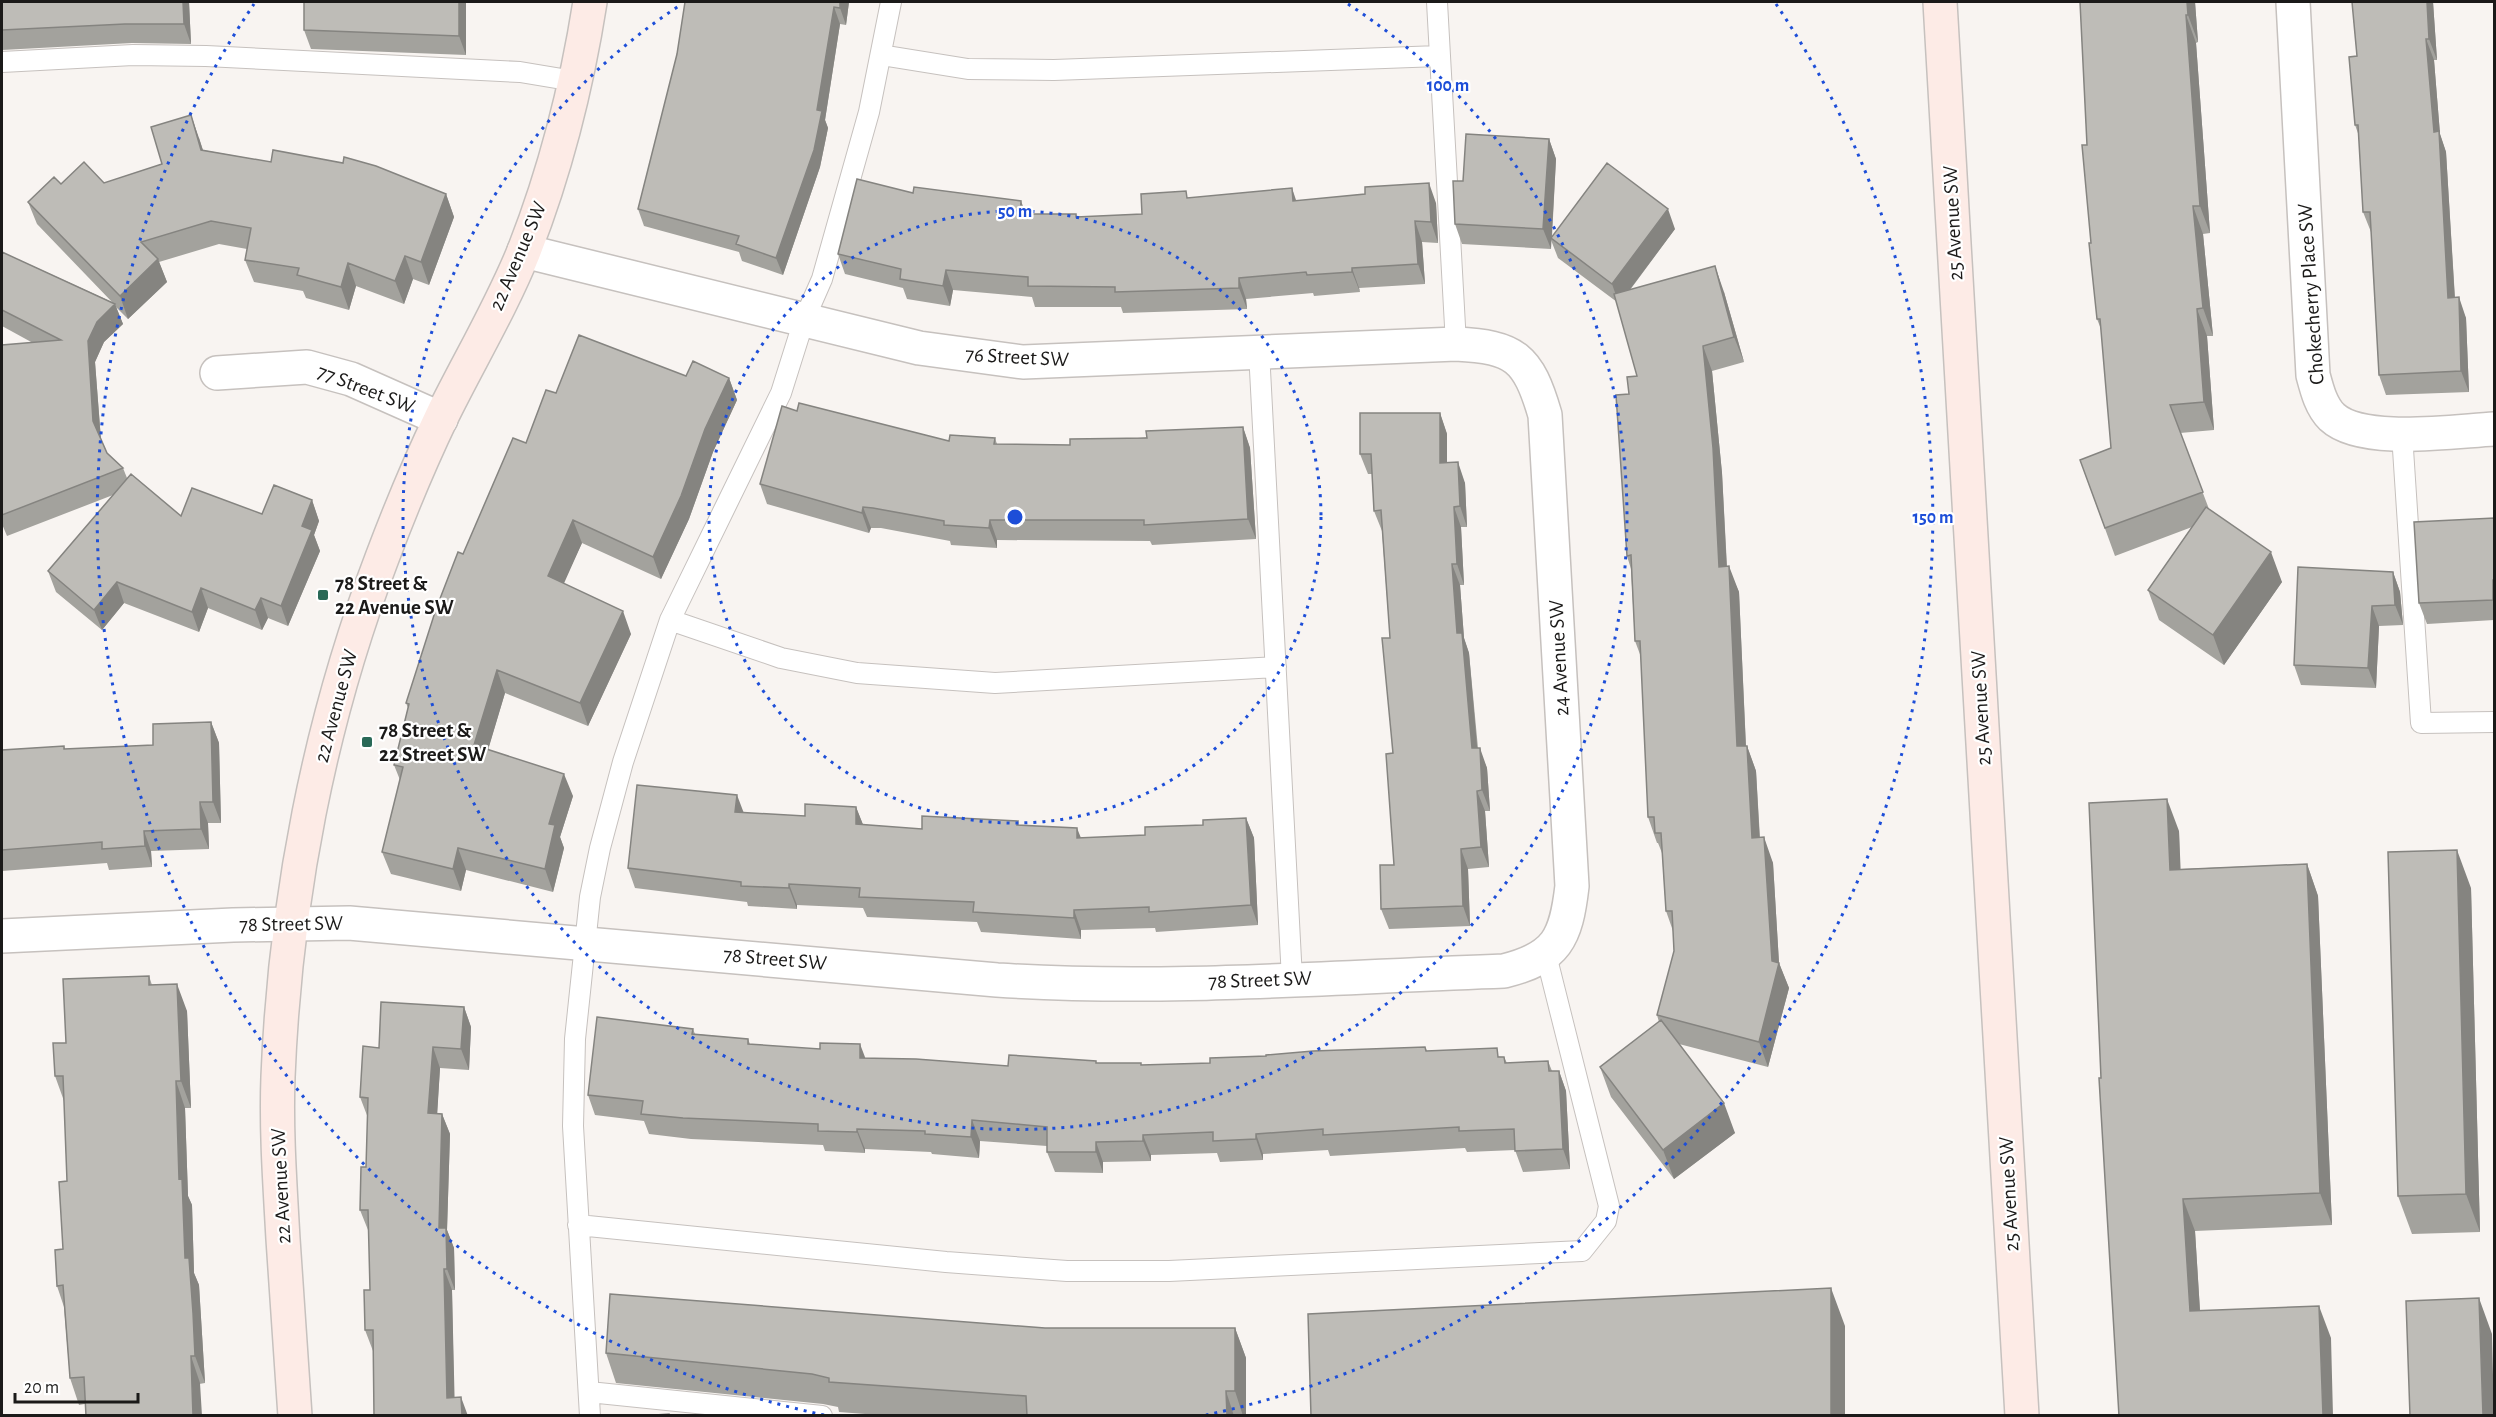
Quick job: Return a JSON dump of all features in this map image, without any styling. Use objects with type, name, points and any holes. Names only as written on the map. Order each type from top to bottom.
[{"type":"street","name":"22 Avenue SW","points":[[295,1416],[281,1200],[278,1088],[291,923],[315,791],[332,715],[354,636],[381,559],[441,419],[524,252],[546,191],[574,81],[590,2]]},
{"type":"street","name":"25 Avenue SW","points":[[1940,2],[2022,1416]]},
{"type":"street","name":"Chokecherry Place SW","points":[[2293,2],[2313,375],[2319,397],[2331,416],[2357,431],[2402,434],[2494,429]]},
{"type":"street","name":"76 Street SW","points":[[524,252],[919,348],[1023,362],[1456,344],[1484,345],[1503,350],[1519,361]]},
{"type":"street","name":"24 Avenue SW","points":[[1519,361],[1531,374],[1545,415],[1572,886],[1569,910],[1563,929],[1546,955]]},
{"type":"street","name":"77 Street SW","points":[[217,374],[307,367],[351,379],[441,419]]},
{"type":"street","name":"78 Street SW","points":[[2,936],[291,923],[369,924],[1064,984],[1142,985],[1503,971],[1530,964],[1546,955]]},
{"type":"lane","points":[[590,1416],[573,1126],[575,1039],[590,897],[600,848],[642,700],[670,620],[778,401],[804,320],[822,279],[847,195],[881,55],[891,2]]},
{"type":"lane","points":[[1437,2],[1456,344]]},
{"type":"lane","points":[[2,62],[133,55],[206,56],[520,72],[574,81]]},
{"type":"lane","points":[[881,55],[968,69],[1043,70],[1439,56]]},
{"type":"lane","points":[[1259,351],[1292,979]]},
{"type":"lane","points":[[2402,434],[2421,723],[2494,722]]},
{"type":"lane","points":[[670,620],[782,658],[857,673],[995,683],[1276,667]]},
{"type":"lane","points":[[578,1225],[946,1262],[1067,1271],[1181,1270],[1582,1251],[1606,1221],[1609,1206],[1546,955]]},
{"type":"lane","points":[[589,1392],[822,1416]]},
{"type":"building","points":[[2,2],[183,2],[184,24],[125,24],[2,30]]},
{"type":"building","points":[[304,2],[459,2],[459,36],[304,30]]},
{"type":"building","points":[[685,2],[840,2],[840,8],[834,7],[817,110],[822,111],[814,150],[776,258],[736,244],[739,236],[638,209],[677,54]]},
{"type":"building","points":[[2080,2],[2187,2],[2188,15],[2186,15],[2200,206],[2193,206],[2203,308],[2197,309],[2204,402],[2170,405],[2203,492],[2105,528],[2080,460],[2111,448],[2100,319],[2097,319],[2089,243],[2091,243],[2082,145],[2087,145]]},
{"type":"building","points":[[2352,2],[2427,2],[2429,39],[2426,39],[2434,132],[2439,131],[2448,298],[2459,297],[2461,371],[2379,375],[2370,212],[2363,212],[2358,125],[2355,125],[2349,57],[2357,56]]},
{"type":"building","points":[[191,115],[201,150],[271,162],[273,150],[343,163],[344,157],[376,166],[446,194],[421,262],[405,256],[395,281],[348,263],[341,287],[297,275],[299,268],[245,260],[251,228],[211,221],[141,242],[158,259],[120,296],[28,202],[54,177],[61,184],[84,162],[104,183],[162,164],[151,127]]},
{"type":"building","points":[[1466,134],[1549,139],[1543,229],[1455,224],[1453,181],[1463,181]]},
{"type":"building","points":[[1607,163],[1668,209],[1612,284],[1551,238]]},
{"type":"building","points":[[857,179],[913,193],[914,187],[1021,201],[1020,214],[1076,214],[1076,217],[1142,214],[1141,194],[1186,191],[1187,198],[1292,188],[1293,201],[1365,194],[1365,187],[1429,183],[1431,222],[1415,221],[1418,264],[1352,268],[1352,272],[1307,275],[1306,272],[1239,278],[1239,288],[1115,292],[1115,287],[1028,286],[1028,277],[946,270],[943,286],[900,279],[901,269],[838,254]]},
{"type":"building","points":[[2,252],[115,304],[97,322],[88,341],[93,421],[107,453],[123,468],[2,515],[2,345],[61,340],[2,310]]},
{"type":"building","points":[[1715,266],[1734,337],[1703,346],[1713,448],[1719,567],[1729,566],[1737,746],[1747,746],[1752,838],[1764,837],[1772,961],[1779,963],[1759,1042],[1657,1015],[1674,951],[1672,911],[1666,911],[1661,833],[1655,833],[1654,817],[1648,817],[1640,641],[1635,641],[1631,555],[1627,556],[1616,395],[1629,394],[1627,377],[1637,376],[1614,294]]},
{"type":"building","points":[[579,335],[686,376],[693,361],[729,378],[705,429],[681,496],[653,557],[573,520],[548,576],[623,611],[580,703],[497,670],[474,745],[564,774],[549,824],[555,825],[545,869],[458,848],[453,869],[382,852],[403,767],[394,765],[409,704],[406,703],[436,609],[458,552],[463,554],[513,438],[526,443],[546,390],[556,393]]},
{"type":"building","points":[[799,403],[949,441],[950,435],[995,438],[994,444],[1070,445],[1070,439],[1147,438],[1146,431],[1243,427],[1248,519],[1144,525],[1144,520],[990,520],[989,528],[944,525],[944,521],[873,508],[863,507],[862,513],[760,484],[782,406],[797,411]]},
{"type":"building","points":[[1360,413],[1440,413],[1440,463],[1458,462],[1460,506],[1454,507],[1457,564],[1452,564],[1457,633],[1462,633],[1472,748],[1480,748],[1482,790],[1477,791],[1481,847],[1461,849],[1463,906],[1381,909],[1380,865],[1394,865],[1386,754],[1393,753],[1382,638],[1390,638],[1381,510],[1374,511],[1371,454],[1360,454]]},
{"type":"building","points":[[131,474],[181,516],[192,488],[262,514],[274,485],[312,500],[302,526],[312,530],[281,606],[261,598],[255,610],[201,588],[192,612],[117,582],[94,610],[48,571]]},
{"type":"building","points":[[2206,507],[2271,552],[2213,635],[2148,590]]},
{"type":"building","points":[[2494,518],[2493,600],[2419,603],[2414,522]]},
{"type":"building","points":[[2298,567],[2393,572],[2395,605],[2372,606],[2368,668],[2294,665]]},
{"type":"building","points":[[211,722],[213,802],[200,802],[201,829],[144,831],[145,846],[102,849],[102,842],[2,850],[2,750],[64,746],[64,749],[153,745],[153,724]]},
{"type":"building","points":[[637,785],[737,795],[735,812],[805,816],[805,804],[856,807],[856,824],[922,829],[922,816],[1018,821],[1017,825],[1077,828],[1077,838],[1145,835],[1145,827],[1203,825],[1203,820],[1246,818],[1251,905],[1149,912],[1149,907],[1074,910],[1074,918],[973,912],[974,902],[859,897],[860,888],[789,884],[789,888],[741,886],[741,882],[628,868]]},
{"type":"building","points":[[2167,799],[2170,870],[2307,864],[2320,1193],[2183,1199],[2190,1311],[2319,1306],[2323,1416],[2119,1416],[2099,1078],[2101,1078],[2089,803]]},
{"type":"building","points":[[2457,850],[2466,1194],[2398,1196],[2388,852]]},
{"type":"building","points":[[149,976],[149,985],[177,984],[181,1081],[176,1081],[179,1179],[182,1178],[185,1258],[189,1258],[193,1313],[195,1356],[191,1356],[193,1416],[86,1416],[84,1377],[70,1378],[63,1285],[57,1286],[55,1250],[63,1249],[59,1182],[67,1181],[63,1076],[55,1076],[53,1043],[66,1043],[63,979]]},
{"type":"building","points":[[381,1002],[464,1007],[461,1049],[433,1047],[428,1113],[442,1114],[439,1228],[446,1228],[447,1269],[444,1269],[447,1398],[461,1397],[462,1416],[374,1416],[373,1330],[365,1330],[364,1290],[370,1290],[368,1210],[360,1210],[361,1167],[366,1167],[368,1098],[360,1097],[363,1046],[379,1048]]},
{"type":"building","points":[[597,1017],[693,1029],[692,1034],[748,1039],[748,1044],[820,1049],[820,1043],[860,1044],[860,1058],[916,1059],[1008,1066],[1009,1055],[1096,1061],[1096,1063],[1141,1063],[1141,1065],[1210,1063],[1210,1058],[1266,1056],[1313,1051],[1425,1047],[1426,1051],[1497,1048],[1498,1057],[1504,1057],[1505,1063],[1548,1061],[1549,1071],[1559,1071],[1563,1149],[1515,1151],[1514,1129],[1459,1131],[1459,1127],[1323,1135],[1323,1129],[1256,1134],[1256,1139],[1213,1141],[1213,1132],[1143,1135],[1143,1141],[1096,1142],[1096,1152],[1047,1152],[1047,1127],[972,1120],[971,1137],[925,1134],[925,1131],[857,1129],[857,1132],[818,1131],[818,1124],[641,1114],[643,1101],[588,1095]]},
{"type":"building","points":[[1661,1020],[1724,1103],[1663,1150],[1600,1067]]},
{"type":"building","points":[[1831,1288],[1831,1416],[1311,1416],[1308,1314]]},
{"type":"building","points":[[610,1294],[1045,1328],[1235,1328],[1235,1391],[1226,1391],[1227,1416],[1027,1416],[1026,1396],[829,1382],[829,1378],[812,1374],[606,1353]]},
{"type":"building","points":[[2479,1298],[2483,1416],[2410,1416],[2406,1301]]},
{"type":"building","points":[[669,1414],[669,1416],[640,1416]]},
{"type":"place","name":"78 Street & 22 Avenue SW","points":[[323,595]]},
{"type":"place","name":"78 Street & 22 Street SW","points":[[367,742]]}]
